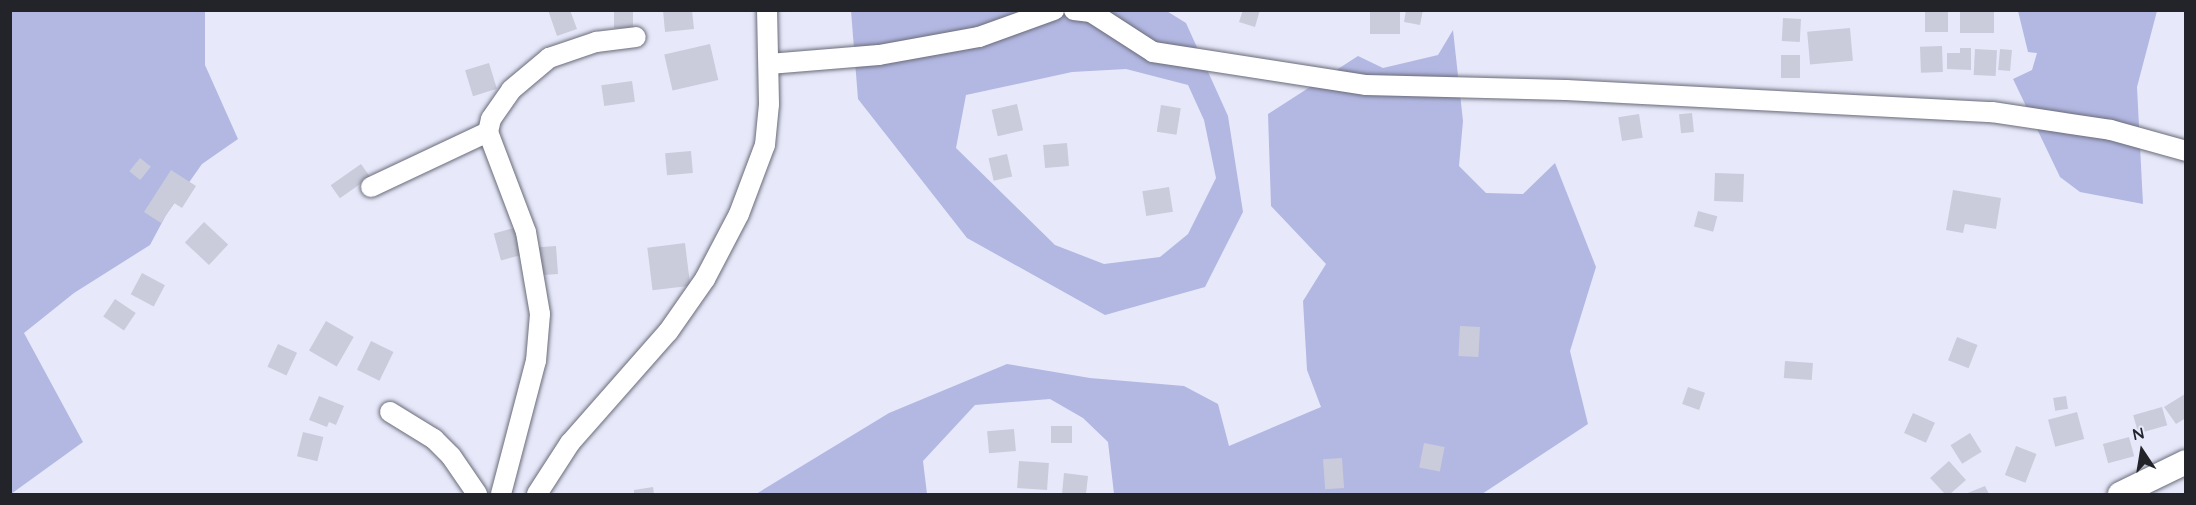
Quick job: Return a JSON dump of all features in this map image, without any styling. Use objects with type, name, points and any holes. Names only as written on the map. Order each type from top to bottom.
[{"type":"main road","points":[[2120,495],[2186,462]]},
{"type":"street","points":[[537,495],[570,442],[668,332],[705,279],[739,214],[765,146],[769,64],[767,10]]},
{"type":"street","points":[[769,64],[879,55],[968,39],[1054,10]]},
{"type":"street","points":[[1074,10],[1090,12],[1153,51],[1366,85],[1578,91],[1992,112],[2111,130],[2186,151]]},
{"type":"street","points":[[371,187],[488,132],[502,99],[549,58],[596,42],[636,37]]},
{"type":"street","points":[[488,132],[526,232],[540,314],[536,361],[501,495]]},
{"type":"street","points":[[390,412],[434,439],[451,456],[477,495]]},
{"type":"shaded area","points":[[1165,10],[1186,23],[1228,116],[1243,212],[1205,287],[1105,315],[967,238],[858,99],[851,11]],"holes":[[[1126,69],[1188,85],[1204,120],[1216,178],[1188,234],[1160,257],[1104,264],[1055,245],[956,148],[966,95],[1072,72]]]},
{"type":"shaded area","points":[[11,11],[205,11],[205,65],[238,139],[202,164],[166,215],[150,245],[74,293],[24,333],[83,442],[11,494]]},
{"type":"shaded area","points":[[2018,11],[2157,11],[2137,87],[2143,204],[2080,192],[2060,177],[2013,79],[2032,70],[2037,53],[2028,52]]},
{"type":"shaded area","points":[[1453,30],[1463,121],[1459,166],[1486,193],[1523,194],[1555,163],[1596,267],[1570,351],[1588,424],[1482,494],[1114,494],[1108,442],[1083,418],[1050,399],[975,405],[923,461],[927,494],[756,494],[889,413],[1007,364],[1090,378],[1184,386],[1218,404],[1229,446],[1321,407],[1307,370],[1303,301],[1326,264],[1271,206],[1268,114],[1358,56],[1383,68],[1438,55]]},
{"type":"building","points":[[548,10],[570,10],[577,29],[557,36]]},
{"type":"building","points":[[614,10],[633,10],[633,28],[614,28]]},
{"type":"building","points":[[663,10],[692,10],[694,29],[665,32]]},
{"type":"building","points":[[1243,10],[1260,10],[1255,27],[1239,22]]},
{"type":"building","points":[[1370,10],[1400,10],[1400,34],[1370,34]]},
{"type":"building","points":[[1406,10],[1423,10],[1420,25],[1404,22]]},
{"type":"building","points":[[1925,10],[1948,10],[1948,32],[1925,32]]},
{"type":"building","points":[[1960,10],[1994,10],[1994,33],[1960,33]]},
{"type":"building","points":[[1783,18],[1801,19],[1800,42],[1782,41]]},
{"type":"building","points":[[1850,28],[1853,61],[1810,65],[1807,32]]},
{"type":"building","points":[[710,44],[718,80],[673,91],[664,55]]},
{"type":"building","points":[[1942,46],[1943,72],[1921,73],[1920,47]]},
{"type":"building","points":[[1960,48],[1971,48],[1971,70],[1947,69],[1947,53],[1960,53]]},
{"type":"building","points":[[1975,49],[1997,50],[1996,76],[1974,75]]},
{"type":"building","points":[[2000,49],[2012,50],[2010,71],[1998,70]]},
{"type":"building","points":[[1781,55],[1800,55],[1800,78],[1781,78]]},
{"type":"building","points":[[489,63],[497,89],[473,96],[465,70]]},
{"type":"building","points":[[632,81],[635,102],[604,106],[601,85]]},
{"type":"building","points":[[1017,104],[1023,130],[998,136],[992,110]]},
{"type":"building","points":[[1161,105],[1181,108],[1177,135],[1157,132]]},
{"type":"building","points":[[1692,113],[1694,132],[1681,133],[1679,114]]},
{"type":"building","points":[[1639,114],[1643,138],[1622,141],[1618,117]]},
{"type":"building","points":[[1067,143],[1069,166],[1045,168],[1043,145]]},
{"type":"building","points":[[691,151],[693,173],[667,175],[665,153]]},
{"type":"building","points":[[1007,154],[1012,176],[994,181],[988,158]]},
{"type":"building","points":[[140,158],[151,167],[140,180],[129,171]]},
{"type":"building","points":[[361,164],[370,177],[340,198],[331,185]]},
{"type":"building","points":[[171,170],[196,186],[182,208],[174,203],[161,223],[144,212]]},
{"type":"building","points":[[1715,173],[1744,174],[1743,202],[1714,201]]},
{"type":"building","points":[[1169,187],[1173,212],[1146,216],[1142,191]]},
{"type":"building","points":[[1953,190],[2001,198],[1996,229],[1965,224],[1963,233],[1946,230]]},
{"type":"building","points":[[1698,211],[1717,216],[1713,232],[1694,226]]},
{"type":"building","points":[[204,222],[228,245],[209,265],[185,242]]},
{"type":"building","points":[[514,228],[521,255],[501,260],[494,233]]},
{"type":"building","points":[[685,243],[690,286],[653,290],[647,248]]},
{"type":"building","points":[[556,246],[558,274],[540,275],[538,247]]},
{"type":"building","points":[[142,273],[165,285],[154,306],[131,294]]},
{"type":"building","points":[[115,299],[136,313],[124,330],[103,316]]},
{"type":"building","points":[[326,321],[354,337],[337,366],[309,350]]},
{"type":"building","points":[[1460,326],[1480,327],[1478,357],[1458,356]]},
{"type":"building","points":[[1957,337],[1978,345],[1969,368],[1948,360]]},
{"type":"building","points":[[371,341],[393,352],[379,381],[357,370]]},
{"type":"building","points":[[278,344],[297,353],[286,376],[267,367]]},
{"type":"building","points":[[1785,361],[1813,363],[1812,380],[1784,378]]},
{"type":"building","points":[[1688,387],[1705,393],[1699,410],[1682,404]]},
{"type":"building","points":[[2185,394],[2186,418],[2176,424],[2164,407]]},
{"type":"building","points":[[319,396],[344,406],[336,425],[329,422],[327,427],[309,420]]},
{"type":"building","points":[[2066,396],[2068,409],[2055,411],[2053,398]]},
{"type":"building","points":[[2162,407],[2167,425],[2138,434],[2133,415]]},
{"type":"building","points":[[2077,412],[2084,439],[2055,447],[2048,420]]},
{"type":"building","points":[[1913,413],[1935,423],[1926,443],[1904,433]]},
{"type":"building","points":[[1051,426],[1072,426],[1072,443],[1051,443]]},
{"type":"building","points":[[1014,429],[1016,451],[989,453],[987,431]]},
{"type":"building","points":[[303,432],[323,437],[317,461],[297,456]]},
{"type":"building","points":[[1970,433],[1982,452],[1962,464],[1950,445]]},
{"type":"building","points":[[2129,437],[2134,456],[2108,463],[2103,444]]},
{"type":"building","points":[[1424,443],[1445,447],[1440,472],[1419,468]]},
{"type":"building","points":[[2016,446],[2037,454],[2025,483],[2005,475]]},
{"type":"building","points":[[1342,458],[1344,488],[1325,489],[1323,459]]},
{"type":"building","points":[[1019,461],[1049,463],[1047,490],[1017,488]]},
{"type":"building","points":[[1949,461],[1966,480],[1950,494],[1945,494],[1930,478]]},
{"type":"building","points":[[1064,473],[1088,476],[1086,494],[1062,494]]},
{"type":"building","points":[[1985,486],[1989,494],[1965,494]]},
{"type":"building","points":[[653,487],[654,494],[634,494],[634,490]]}]
